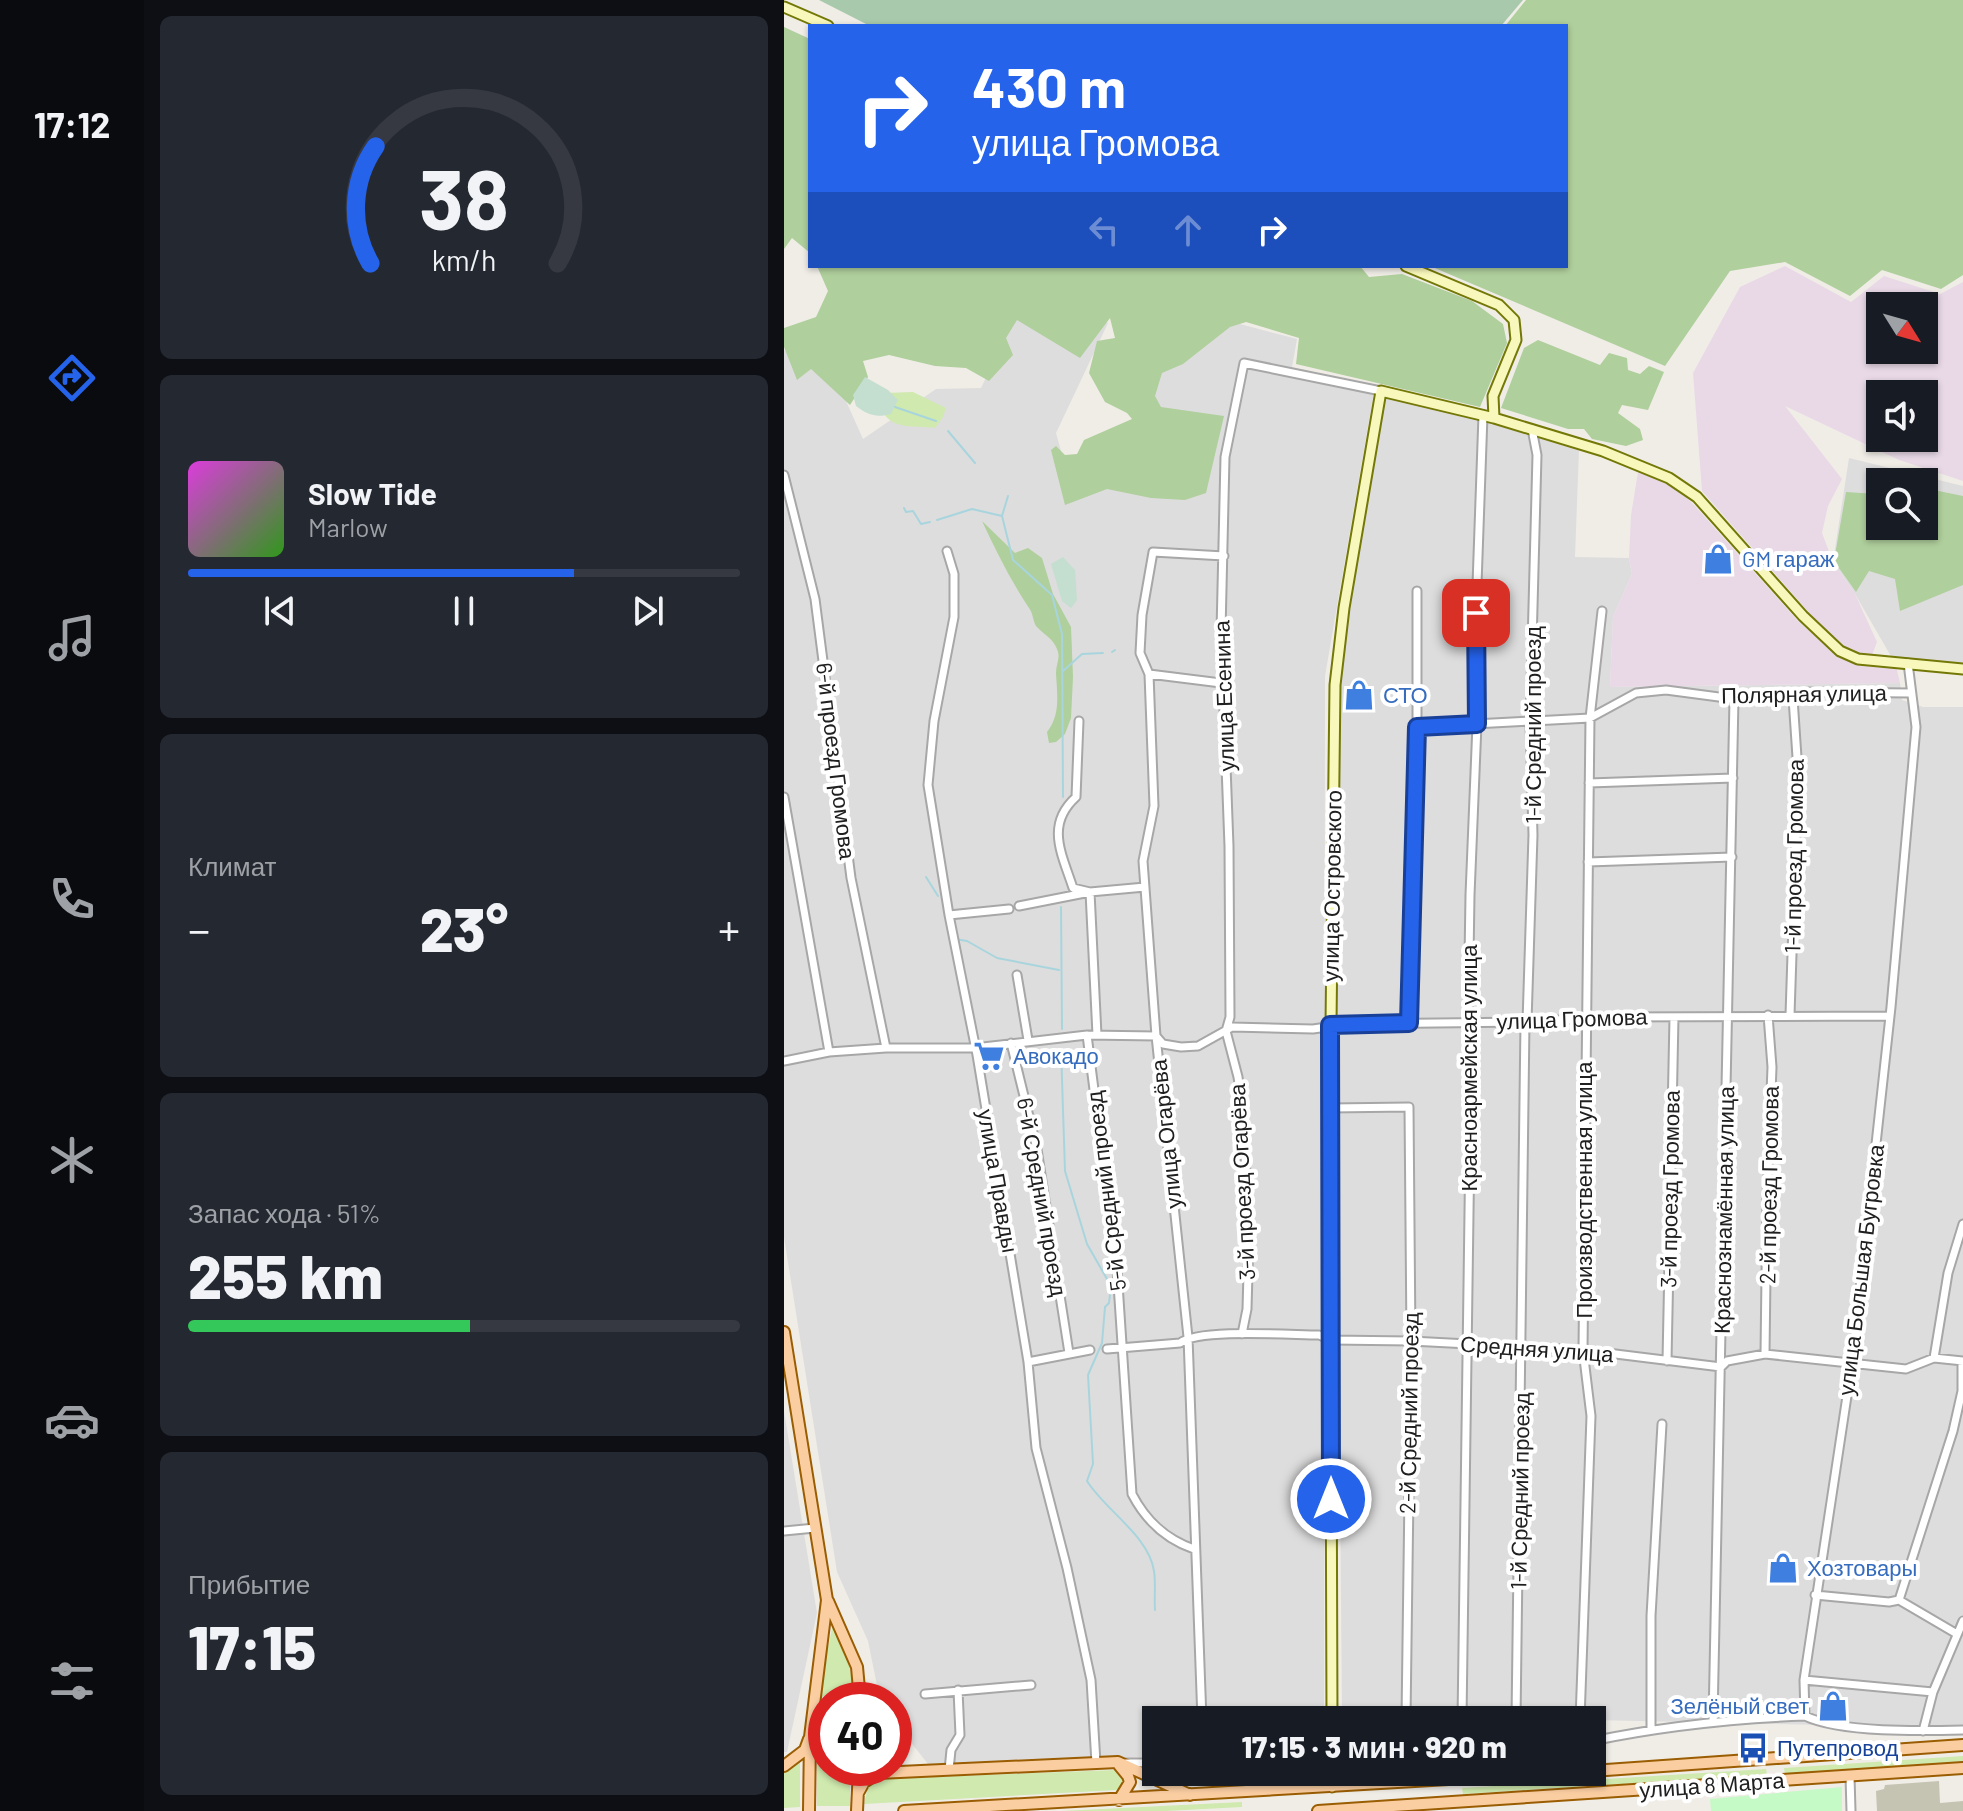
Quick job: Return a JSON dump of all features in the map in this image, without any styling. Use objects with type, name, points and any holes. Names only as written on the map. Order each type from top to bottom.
[{"type":"main road","points":[[784,1332],[827,1600],[857,1667],[858,1682]]},
{"type":"main road","points":[[817,1682],[827,1600]]},
{"type":"main road","points":[[784,1766],[805,1750],[808,1742]]},
{"type":"main road","name":"улица 8 Марта","points":[[1606,1770],[1963,1745]]},
{"type":"main road","points":[[1118,1763],[1130,1782],[1119,1800]]},
{"type":"main road","points":[[912,1770],[1118,1763],[1192,1796]]},
{"type":"main road","name":"улица 8 Марта","points":[[1318,1811],[1453,1807],[1963,1768]]},
{"type":"main road","points":[[809,1786],[809,1807]]},
{"type":"main road","points":[[904,1811],[1343,1786]]},
{"type":"main road","points":[[1332,1787],[1332,1810]]},
{"type":"street","points":[[784,7],[823,24]]},
{"type":"street","points":[[1411,268],[1499,305],[1514,320],[1516,340],[1488,416]]},
{"type":"street","name":"улица Есенина","points":[[1226,1031],[1230,1017],[1229,846],[1221,683],[1225,457],[1244,363],[1381,391]]},
{"type":"street","points":[[1381,391],[1532,429],[1603,451],[1669,478],[1695,495],[1803,616],[1840,651],[1858,659],[1963,669]]},
{"type":"street","name":"улица Островского","points":[[1332,1706],[1330,1025],[1335,685],[1344,608],[1381,391]]},
{"type":"street","name":"Красноармейская улица","points":[[1462,1706],[1471,838],[1477,724],[1476,613],[1488,416]]},
{"type":"street","name":"1-й Средний проезд","points":[[1516,1706],[1526,1022],[1533,835],[1530,721],[1537,455],[1532,429]]},
{"type":"street","name":"6-й проезд Громова","points":[[784,475],[815,599],[851,878],[886,1048]]},
{"type":"street","name":"улица Правды","points":[[947,551],[954,574],[954,617],[934,721],[928,785],[1028,1362],[1036,1448],[1067,1568],[1091,1680],[1096,1763]]},
{"type":"street","name":"улица Огарёва","points":[[1201,1706],[1188,1337],[1156,1036],[1143,861],[1154,806],[1149,674],[1140,653],[1142,615],[1153,552],[1224,556]]},
{"type":"street","points":[[1409,1023],[1417,727],[1417,591]]},
{"type":"street","name":"Производственная улица","points":[[1581,1706],[1591,1416],[1583,1350],[1590,718],[1602,611]]},
{"type":"street","name":"улица Большая Бугровка","points":[[1805,1716],[1804,1680],[1852,1363],[1890,1016],[1916,727],[1908,663]]},
{"type":"street","points":[[1149,674],[1221,683]]},
{"type":"street","name":"Полярная улица","points":[[1417,727],[1590,718],[1636,693],[1666,690],[1734,699],[1793,698],[1804,692],[1911,693]]},
{"type":"street","name":"1-й проезд Громова","points":[[1790,1015],[1798,772],[1793,698]]},
{"type":"street","name":"Краснознамённая улица","points":[[1713,1720],[1734,699]]},
{"type":"street","points":[[1079,721],[1076,797],[1067,805],[1057,825],[1073,888],[1090,892]]},
{"type":"street","points":[[1589,783],[1733,778]]},
{"type":"street","points":[[784,797],[829,1052]]},
{"type":"street","points":[[1588,862],[1732,857]]},
{"type":"street","points":[[1019,906],[1090,892],[1145,887]]},
{"type":"street","points":[[1090,892],[1097,1035]]},
{"type":"street","points":[[949,915],[1009,909]]},
{"type":"street","points":[[1017,975],[1028,1040]]},
{"type":"street","name":"2-й проезд Громова","points":[[1765,1354],[1772,1067],[1768,1015]]},
{"type":"street","name":"улица Громова","points":[[784,1061],[829,1052],[886,1048],[974,1048],[1087,1035],[1156,1036],[1163,1044],[1189,1047],[1207,1042],[1232,1027],[1313,1029],[1330,1025],[1585,1019],[1890,1016]]},
{"type":"street","name":"3-й проезд Громова","points":[[1667,1361],[1674,1017]]},
{"type":"street","name":"3-й проезд Огарёва","points":[[1226,1031],[1243,1112],[1249,1237],[1247,1309],[1242,1334]]},
{"type":"street","name":"5-й Средний проезд","points":[[1087,1035],[1117,1269],[1132,1494],[1148,1520],[1176,1543],[1194,1549]]},
{"type":"street","name":"6-й Средний проезд","points":[[1011,1043],[1037,1149],[1069,1353]]},
{"type":"street","name":"2-й Средний проезд","points":[[1330,1108],[1409,1107],[1411,1341],[1406,1706]]},
{"type":"street","points":[[1934,1358],[1948,1273],[1963,1224]]},
{"type":"street","name":"Средняя улица","points":[[1107,1349],[1180,1343],[1188,1337],[1319,1335],[1331,1340],[1583,1350],[1721,1367],[1727,1361],[1765,1354],[1906,1369],[1934,1358],[1962,1361]]},
{"type":"street","points":[[1028,1362],[1090,1350]]},
{"type":"street","points":[[1899,1600],[1953,1431],[1962,1391],[1962,1361]]},
{"type":"street","points":[[1651,1729],[1651,1616],[1662,1424]]},
{"type":"street","points":[[784,1531],[815,1528]]},
{"type":"street","points":[[1815,1595],[1889,1602],[1899,1600],[1957,1634]]},
{"type":"street","points":[[1923,1731],[1933,1692],[1963,1621]]},
{"type":"street","points":[[1804,1680],[1933,1692]]},
{"type":"street","points":[[925,1694],[1031,1685]]},
{"type":"street","points":[[949,1770],[951,1750],[960,1735],[958,1690]]},
{"type":"street","points":[[1606,1738],[1713,1720],[1805,1716],[1822,1724],[1923,1731],[1963,1730]]},
{"type":"street","points":[[1118,1763],[1142,1763]]},
{"type":"street","points":[[1850,1776],[1851,1811]]},
{"type":"shaded area","points":[[1785,266],[1851,302],[1884,276],[1934,292],[1866,292],[1866,364],[1938,364],[1938,293],[1963,282],[1963,481],[1938,473],[1938,468],[1923,468],[1882,452],[1938,452],[1938,380],[1866,380],[1866,444],[1785,406],[1842,479],[1828,506],[1822,533],[1833,562],[1855,594],[1877,642],[1872,655],[1842,650],[1702,491],[1693,373],[1740,287]]},
{"type":"shaded area","points":[[1017,268],[1108,323],[1056,433],[1068,476],[1147,413],[1140,340],[1221,319],[1297,339],[1292,367],[1375,386],[1325,676],[1324,1706],[1142,1706],[1142,1757],[928,1764],[912,1744],[912,1682],[876,1682],[868,1641],[837,1572],[784,1237],[784,350],[813,362],[842,392],[863,439],[936,389],[981,388],[1002,345]]},
{"type":"shaded area","points":[[865,377],[888,390],[898,400],[891,414],[872,415],[856,406],[853,395]]},
{"type":"shaded area","points":[[1385,394],[1579,449],[1575,557],[1629,558],[1632,574],[1613,617],[1610,687],[1900,683],[1902,700],[1923,707],[1963,707],[1963,1728],[1606,1720],[1606,1706],[1342,1706],[1336,1016],[1339,680],[1351,575]]},
{"type":"shaded area","points":[[1849,458],[1890,468],[1866,468],[1866,540],[1938,540],[1938,480],[1963,486],[1963,664],[1892,658],[1833,562]]},
{"type":"shaded area","points":[[1638,472],[1671,483],[1798,621],[1837,656],[1856,663],[1896,666],[1900,683],[1610,687],[1613,617],[1632,574],[1629,558],[1631,515]]},
{"type":"shaded area","points":[[1063,557],[1075,570],[1077,600],[1071,608],[1062,601],[1051,564]]},
{"type":"shaded area","points":[[784,1411],[817,1613],[787,1752],[784,1752]]},
{"type":"shaded area","points":[[1939,1781],[1940,1803],[1963,1801],[1963,1811],[1877,1811],[1876,1791],[1884,1789],[1885,1785]]},
{"type":"green space","points":[[819,0],[1523,0],[1503,24],[866,24]]},
{"type":"green space","points":[[1526,0],[1963,0],[1963,275],[1941,289],[1882,270],[1850,296],[1785,262],[1730,271],[1665,366],[1435,268],[1568,268],[1568,24],[1507,24]]},
{"type":"green space","points":[[784,27],[808,38],[808,251],[792,238],[784,249]]},
{"type":"green space","points":[[818,268],[1362,268],[1369,277],[1402,274],[1472,301],[1503,324],[1507,343],[1480,407],[1296,364],[1299,338],[1246,322],[1230,327],[1183,364],[1162,373],[1155,396],[1161,407],[1224,416],[1206,493],[1185,500],[1151,498],[1107,489],[1065,505],[1051,450],[1056,446],[1065,455],[1077,454],[1084,440],[1132,419],[1127,413],[1105,402],[1089,373],[1097,341],[1115,338],[1110,318],[1080,358],[1017,320],[1006,338],[1013,355],[989,381],[966,368],[935,366],[889,355],[863,361],[868,377],[850,405],[811,369],[797,380],[784,347],[784,328],[816,317],[828,291]]},
{"type":"green space","points":[[1538,340],[1600,365],[1609,353],[1627,358],[1628,370],[1640,374],[1649,366],[1664,372],[1648,410],[1622,405],[1618,413],[1640,429],[1643,440],[1626,446],[1592,439],[1584,429],[1568,429],[1501,408],[1524,348]]},
{"type":"green space","points":[[913,392],[946,408],[935,428],[902,425],[889,420],[884,414],[880,406],[885,393]]},
{"type":"green space","points":[[1938,491],[1963,496],[1963,585],[1900,611],[1895,579],[1869,571],[1856,592],[1834,561],[1846,492],[1866,493],[1866,540],[1938,540]]},
{"type":"green space","points":[[982,521],[1015,553],[1028,548],[1042,558],[1053,594],[1071,627],[1071,718],[1065,734],[1056,742],[1049,743],[1047,732],[1056,711],[1058,652],[1053,642],[1036,626]]},
{"type":"green space","points":[[833,1624],[848,1660],[852,1682],[820,1682]]},
{"type":"green space","points":[[1963,1756],[1963,1763],[1785,1775],[1784,1768]]},
{"type":"green space","points":[[800,1761],[800,1807],[784,1808],[784,1771]]},
{"type":"green space","points":[[1766,1769],[1767,1775],[1606,1785],[1606,1779]]},
{"type":"green space","points":[[1116,1770],[1125,1779],[1123,1786],[1117,1790],[864,1804],[869,1786],[912,1786],[912,1778]]},
{"type":"green space","points":[[817,1786],[850,1786],[850,1806],[817,1806]]},
{"type":"green space","points":[[1494,1786],[1591,1786],[1463,1794],[1462,1788]]},
{"type":"green space","points":[[1842,1787],[1842,1811],[1711,1811],[1710,1799]]},
{"type":"green space","points":[[1242,1802],[1242,1807],[1166,1811],[1062,1811]]},
{"type":"waterway","points":[[895,407],[936,421]]},
{"type":"waterway","points":[[948,431],[975,463]]},
{"type":"waterway","points":[[1002,516],[1008,496]]},
{"type":"waterway","points":[[904,508],[906,512],[913,511],[921,524],[930,522]]},
{"type":"waterway","points":[[937,520],[972,509],[1002,516],[1013,560],[1052,595],[1062,634],[1063,797]]},
{"type":"waterway","points":[[1063,671],[1082,654],[1103,653]]},
{"type":"waterway","points":[[926,877],[938,896]]},
{"type":"waterway","points":[[1061,907],[1062,1029]]},
{"type":"waterway","points":[[955,939],[967,941],[997,958],[1059,970]]},
{"type":"waterway","points":[[1061,1049],[1065,1171],[1087,1244],[1111,1286],[1109,1303],[1105,1307],[1102,1343],[1088,1375],[1093,1464],[1087,1481],[1144,1546],[1155,1576],[1155,1610]]},
{"type":"place","name":"GM гараж","points":[[1718,559]]},
{"type":"place","name":"СТО","points":[[1359,695]]},
{"type":"place","name":"Авокадо","points":[[989,1056]]},
{"type":"place","name":"Хозтовары","points":[[1783,1568]]},
{"type":"place","name":"Зелёный свет","points":[[1833,1706]]},
{"type":"place","name":"Путепровод","points":[[1753,1748]]},
{"type":"route","points":[[1331,1499],[1330,1025],[1409,1023],[1417,727],[1477,724],[1476,613]]}]
